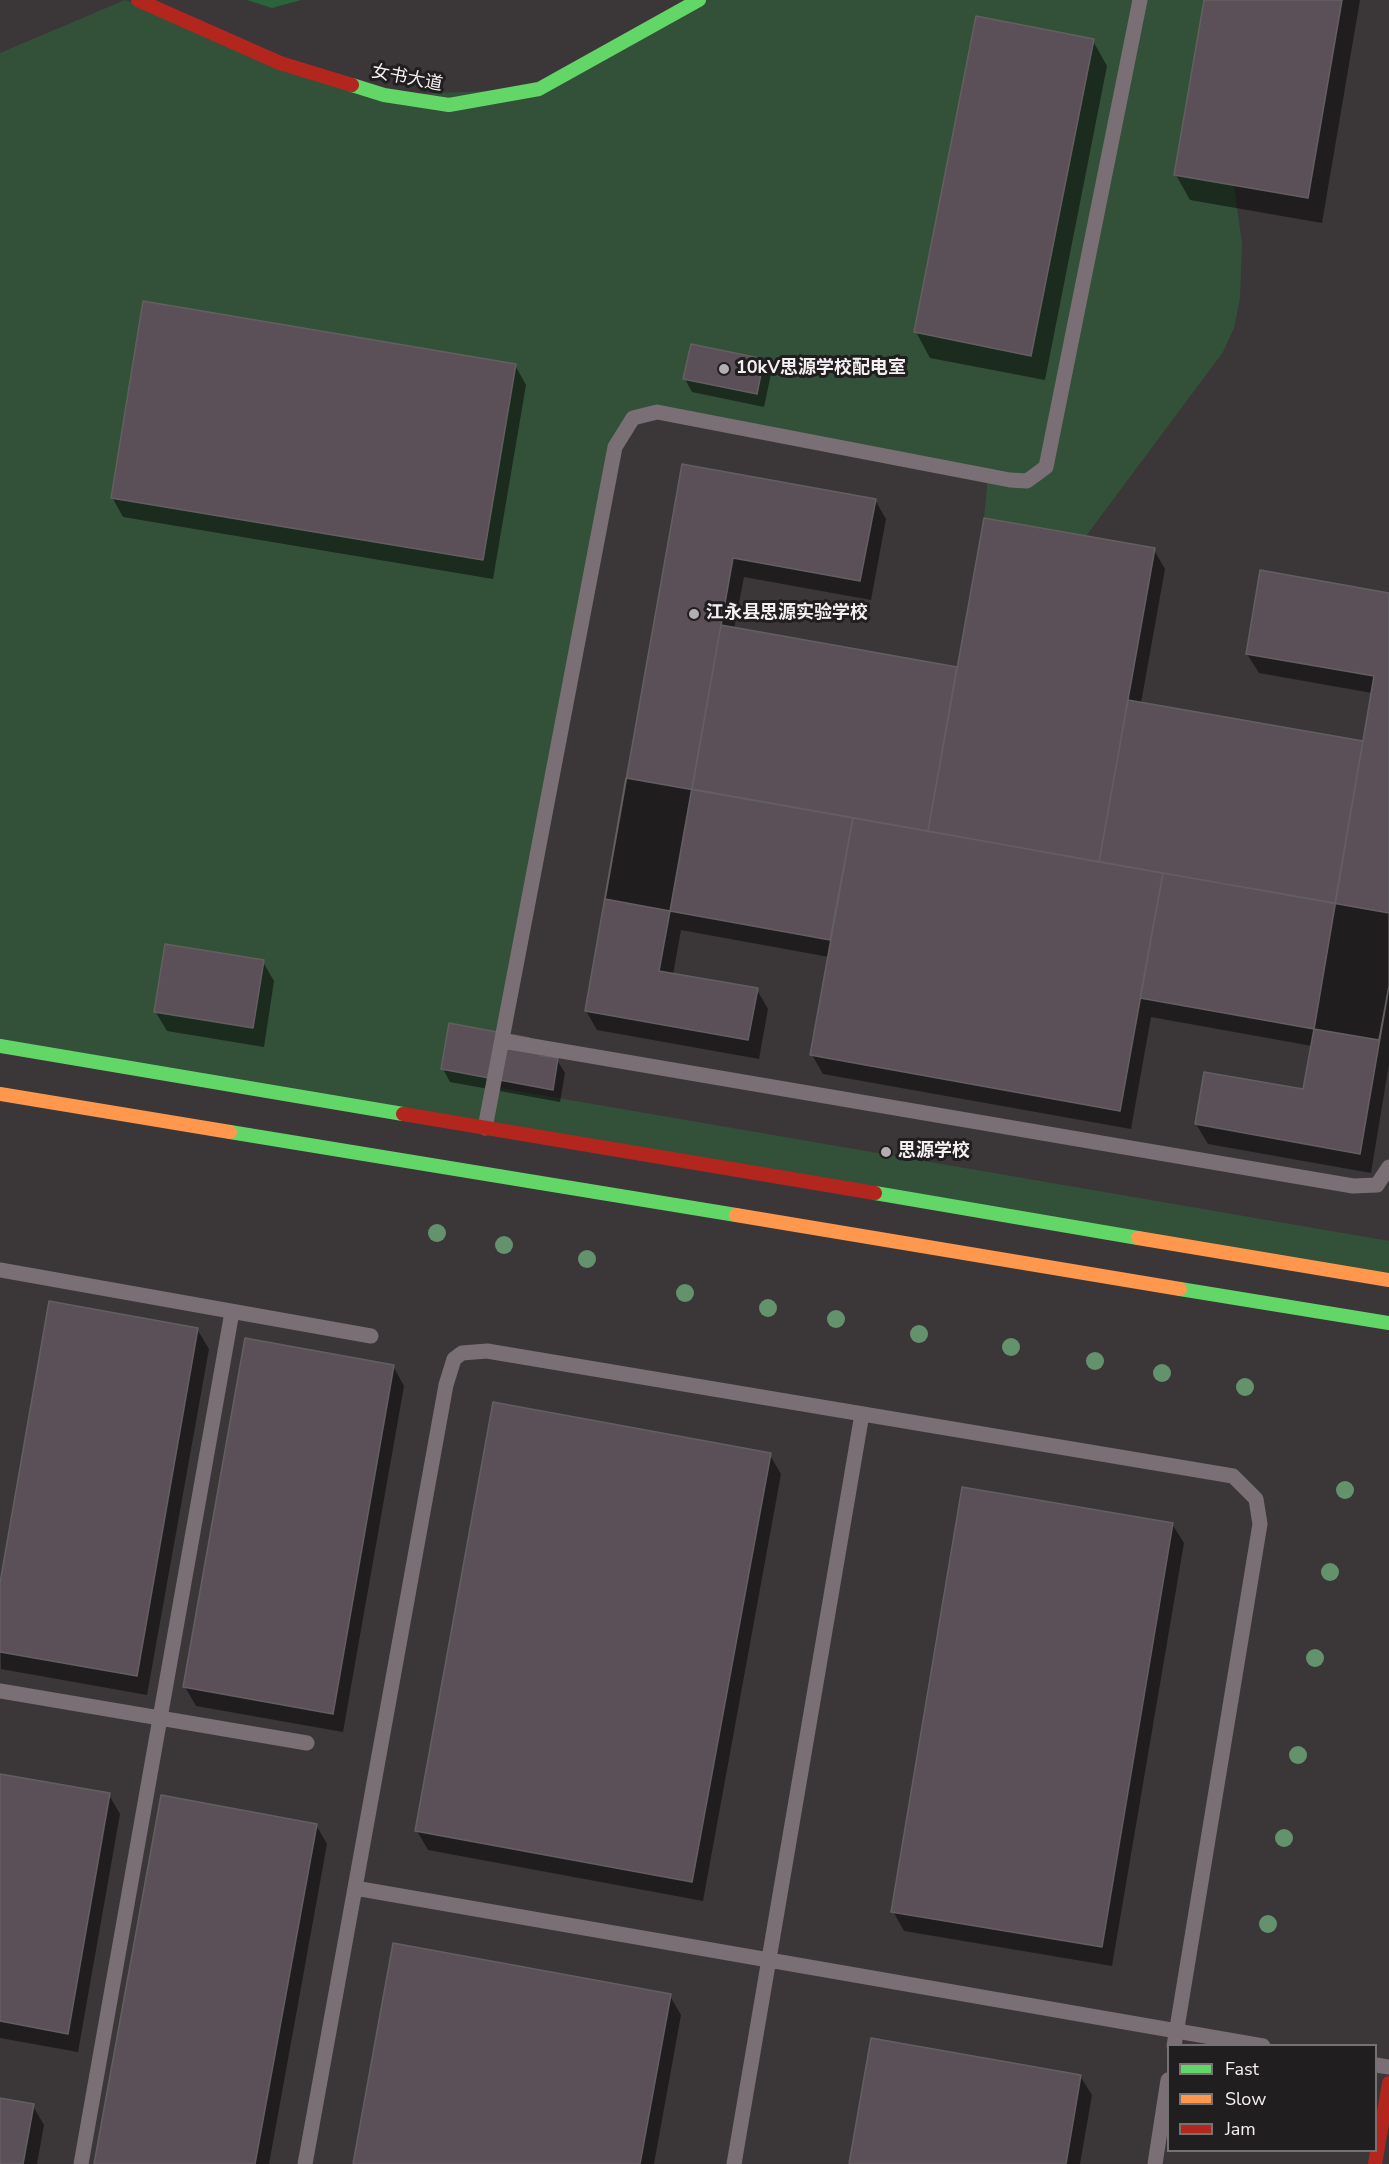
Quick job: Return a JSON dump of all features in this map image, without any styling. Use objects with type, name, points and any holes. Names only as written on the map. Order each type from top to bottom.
[{"type":"main road","name":"女书大道","points":[[138,0],[280,63],[384,95],[449,105],[540,89],[699,0]]},
{"type":"main road","points":[[0,1046],[485,1128],[862,1197],[1389,1280]]},
{"type":"main road","points":[[0,1094],[856,1230],[1389,1323]]},
{"type":"main road","points":[[1375,2164],[1389,2083]]},
{"type":"lane","points":[[485,1128],[615,447],[633,418],[657,412],[1010,480],[1027,481],[1046,467],[1140,0]]},
{"type":"lane","points":[[503,1041],[1353,1186],[1377,1185],[1389,1167]]},
{"type":"lane","points":[[0,1270],[371,1336]]},
{"type":"lane","points":[[81,2164],[232,1312]]},
{"type":"lane","points":[[305,2164],[446,1385],[454,1359],[462,1353],[487,1352],[1233,1476],[1256,1498],[1260,1524],[1175,2038]]},
{"type":"lane","points":[[734,2164],[862,1414]]},
{"type":"lane","points":[[0,1691],[307,1743]]},
{"type":"lane","points":[[355,1888],[769,1960],[1175,2038],[1241,2044]]},
{"type":"lane","points":[[1155,2164],[1167,2086]]},
{"type":"shaded area","points":[[125,0],[384,95],[540,89],[699,0],[1204,0],[1174,175],[1234,185],[1242,244],[1240,298],[1234,328],[1223,352],[1086,536],[984,518],[988,477],[657,412],[633,418],[615,447],[494,1087],[1389,1241],[1389,1280],[0,1046],[0,53]],"holes":[[[516,364],[483,560],[111,496],[128,396]]]},
{"type":"shaded area","points":[[247,0],[301,0],[272,8]]},
{"type":"building","points":[[1204,0],[1342,0],[1308,198],[1174,175]]},
{"type":"building","points":[[976,16],[1094,39],[1031,356],[914,332]]},
{"type":"building","points":[[143,301],[516,364],[483,560],[111,498]]},
{"type":"building","name":"10kV思源学校配电室","points":[[691,344],[764,359],[757,394],[683,379]]},
{"type":"building","points":[[682,464],[876,499],[860,581],[733,558],[670,911],[605,899]]},
{"type":"building","points":[[984,518],[1155,548],[1099,862],[928,831]]},
{"type":"building","points":[[1260,570],[1389,593],[1389,986],[1379,1040],[1314,1029],[1374,676],[1246,654]]},
{"type":"building","points":[[721,625],[957,667],[928,831],[692,789]]},
{"type":"building","points":[[1128,700],[1363,741],[1335,903],[1099,862]]},
{"type":"building","points":[[626,778],[853,818],[830,940],[670,911],[659,971],[758,988],[748,1040],[585,1011]]},
{"type":"building","points":[[853,818],[1163,873],[1120,1111],[810,1055]]},
{"type":"building","points":[[1163,873],[1389,913],[1389,986],[1360,1154],[1195,1124],[1204,1072],[1303,1089],[1314,1029],[1140,998]]},
{"type":"building","points":[[165,944],[264,960],[253,1028],[154,1012]]},
{"type":"building","points":[[449,1023],[529,1038],[541,1056],[558,1058],[553,1090],[441,1069]]},
{"type":"building","points":[[49,1301],[198,1328],[137,1676],[0,1652],[0,1583]]},
{"type":"building","points":[[245,1338],[394,1365],[333,1714],[183,1687]]},
{"type":"building","points":[[493,1402],[771,1453],[692,1882],[415,1831]]},
{"type":"building","points":[[962,1487],[1173,1523],[1102,1947],[891,1912]]},
{"type":"building","points":[[0,1774],[110,1793],[68,2034],[0,2021]]},
{"type":"building","points":[[161,1795],[317,1824],[255,2164],[94,2164]]},
{"type":"building","points":[[393,1943],[671,1994],[640,2164],[353,2164]]},
{"type":"building","points":[[871,2038],[1081,2075],[1066,2164],[849,2164]]},
{"type":"building","points":[[0,2098],[34,2104],[23,2164],[0,2164]]},
{"type":"traffic: fast","points":[[352,85],[384,95],[449,105],[539,89],[699,0]]},
{"type":"traffic: fast","points":[[0,1046],[403,1114]]},
{"type":"traffic: fast","points":[[230,1132],[736,1215]]},
{"type":"traffic: fast","points":[[875,1193],[1138,1238]]},
{"type":"traffic: fast","points":[[1180,1289],[1389,1323]]},
{"type":"traffic: slow","points":[[0,1094],[230,1132]]},
{"type":"traffic: slow","points":[[736,1215],[1180,1289]]},
{"type":"traffic: slow","points":[[1138,1238],[1389,1280]]},
{"type":"traffic: jam","points":[[138,0],[280,63],[352,85]]},
{"type":"traffic: jam","points":[[403,1114],[875,1193]]},
{"type":"traffic: jam","points":[[1375,2164],[1389,2083]]},
{"type":"place","name":"10kV思源学校配电室","points":[[724,369]]},
{"type":"place","name":"江永县思源实验学校","points":[[694,614]]},
{"type":"place","name":"思源学校","points":[[886,1152]]}]
